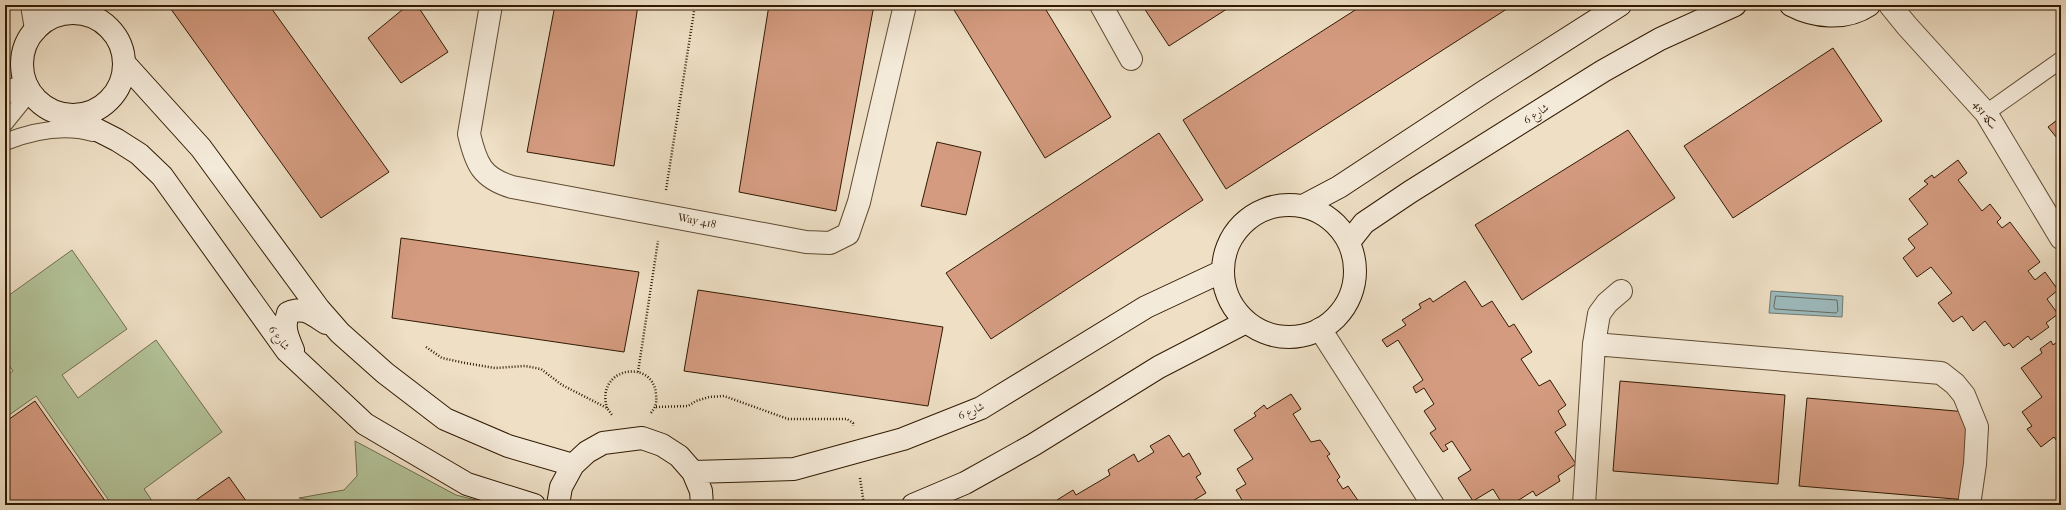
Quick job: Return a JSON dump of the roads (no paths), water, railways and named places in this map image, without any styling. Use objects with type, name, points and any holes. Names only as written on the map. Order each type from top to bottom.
[{"type":"street","points":[[32,5],[36,29]]},
{"type":"street","name":"Way 418","points":[[491,5],[469,134],[473,153],[482,170],[496,182],[512,187],[806,242],[830,243],[848,234],[859,202],[905,5]]},
{"type":"street","points":[[1101,5],[1131,60]]},
{"type":"street","points":[[1303,206],[1339,188],[1485,90],[1620,5]]},
{"type":"street","name":"شارع 6","points":[[1349,242],[1364,223],[1383,210],[1603,71],[1660,39],[1735,5]]},
{"type":"street","points":[[1791,5],[1805,12],[1825,16],[1846,14],[1869,5]]},
{"type":"street","name":"سكة 451","points":[[1890,5],[1907,26],[1986,113],[2061,238]]},
{"type":"street","points":[[74,9],[96,18],[112,29],[121,45],[125,64],[122,80],[114,95],[102,107],[87,114],[70,116],[47,109],[37,102],[28,89],[22,70],[22,55],[27,41],[36,29],[48,19],[74,9]]},
{"type":"street","points":[[125,64],[201,148],[318,309],[340,333],[385,373],[445,419],[508,446],[573,465]]},
{"type":"street","points":[[5,93],[28,89]]},
{"type":"street","name":"شارع 6","points":[[70,116],[117,140],[140,154],[162,176],[287,350],[365,424],[467,484],[534,505]]},
{"type":"street","points":[[1277,206],[1303,206],[1322,213],[1338,226],[1349,242],[1355,262],[1354,282],[1348,301],[1336,317],[1320,329],[1302,336],[1282,337],[1263,332],[1246,322],[1233,307],[1225,290],[1222,271],[1225,251],[1234,234],[1247,219],[1264,209],[1277,206]]},
{"type":"street","name":"شارع 6","points":[[693,472],[794,469],[903,439],[980,408],[1146,307],[1222,271]]},
{"type":"street","points":[[1584,505],[1594,344],[1599,314],[1607,303],[1621,291]]},
{"type":"street","points":[[296,358],[286,332],[285,322],[288,313],[297,309],[305,309],[340,333]]},
{"type":"street","points":[[913,505],[966,483],[1033,445],[1159,367],[1246,322]]},
{"type":"street","points":[[1320,329],[1433,505]]},
{"type":"street","points":[[1594,344],[1940,373],[1955,384],[1964,395],[1977,427],[1975,464],[1969,505]]},
{"type":"street","points":[[558,505],[561,487],[573,465],[587,452],[604,443],[642,438],[662,445],[679,456],[693,472],[701,492],[702,505]]},
{"type":"lane","points":[[1986,113],[2061,60]]},
{"type":"lane","points":[[5,123],[28,89]]},
{"type":"lane","points":[[5,142],[59,129],[78,129],[117,140]]},
{"type":"water","points":[[1771,291],[1843,296],[1842,317],[1769,313]]}]
